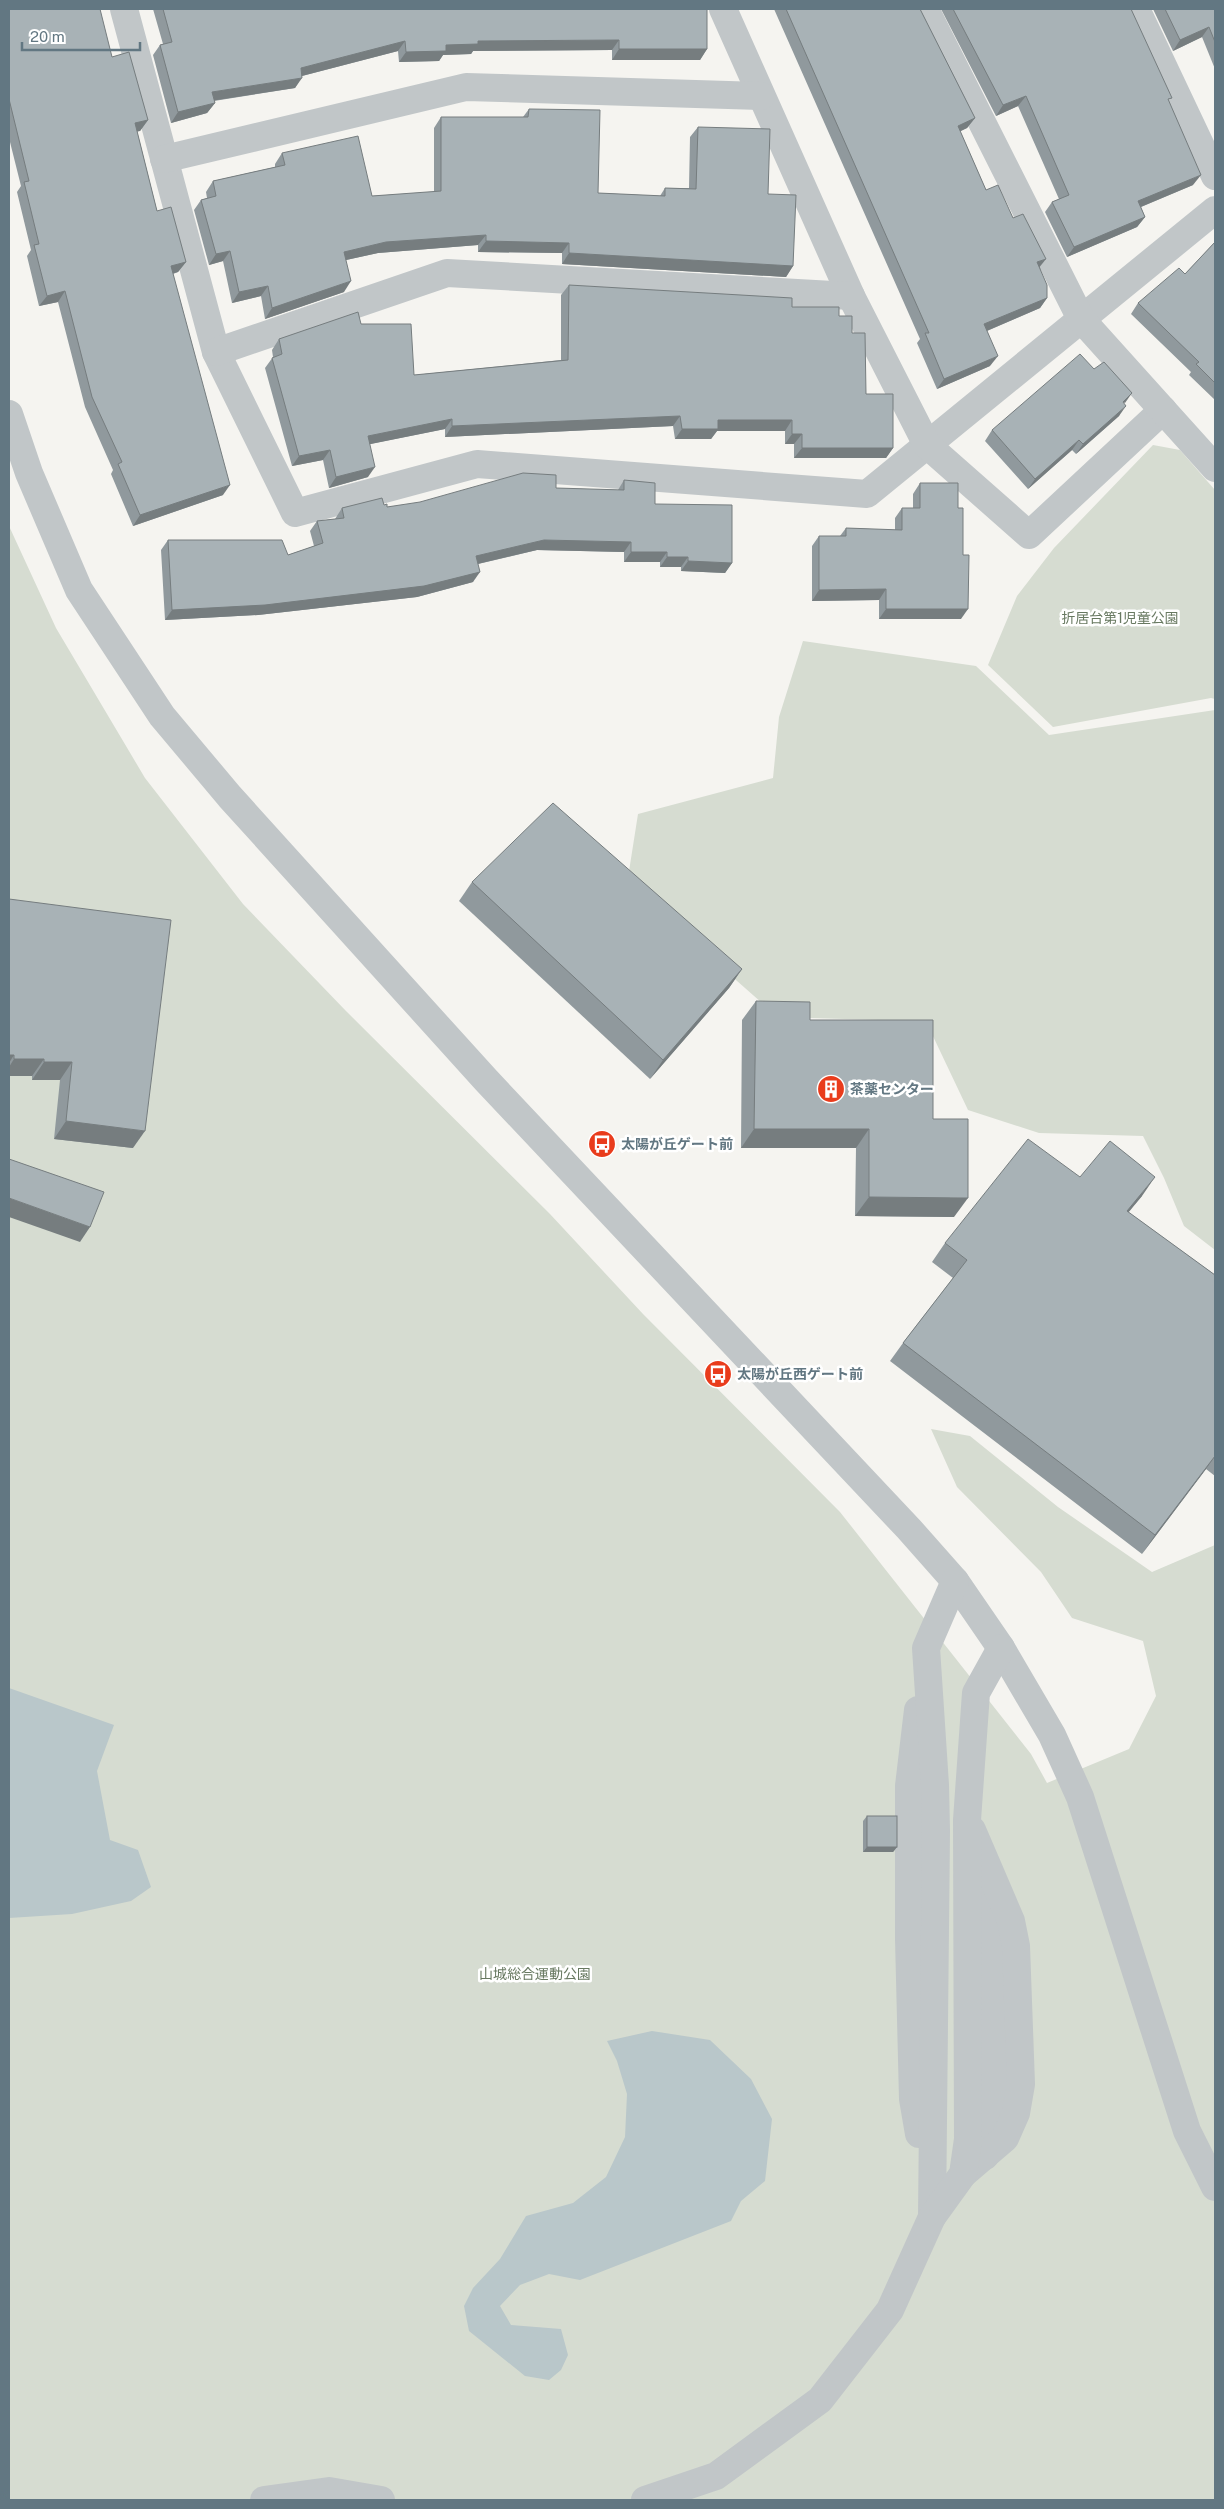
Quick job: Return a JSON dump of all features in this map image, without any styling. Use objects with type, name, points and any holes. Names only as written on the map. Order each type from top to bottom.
[{"type":"street","points":[[124,9],[216,352],[295,512],[477,464],[867,494],[1215,210]]},
{"type":"street","points":[[723,9],[852,296],[927,445],[1029,535],[1163,410]]},
{"type":"street","points":[[925,9],[1082,319],[1215,468]]},
{"type":"street","points":[[1136,9],[1215,176]]},
{"type":"street","points":[[164,159],[466,87],[761,96]]},
{"type":"street","points":[[216,352],[447,273],[852,296]]},
{"type":"street","points":[[9,414],[29,473],[79,590],[162,716],[230,798],[486,1080],[909,1529],[955,1581],[1001,1648],[1052,1735],[1080,1797],[1187,2131],[1215,2186]]},
{"type":"street","points":[[932,2217],[913,2099],[909,1939],[909,1786],[926,1648],[955,1581]]},
{"type":"street","points":[[964,2174],[968,2139],[967,1820],[976,1693],[1001,1648]]},
{"type":"street","points":[[644,2500],[716,2476],[820,2400],[890,2310],[932,2217],[964,2174],[1005,2138],[1016,2113],[1021,2084],[1016,1946],[1011,1922],[967,1820]]},
{"type":"street","points":[[264,2500],[328,2491],[381,2500]]},
{"type":"green space","name":"折居台第1児童公園","points":[[1153,445],[1180,450],[1215,490],[1215,699],[1211,698],[1053,727],[988,665],[1017,596],[1054,548]]},
{"type":"green space","name":"山城総合運動公園","points":[[9,526],[56,628],[145,778],[243,904],[346,1011],[550,1214],[643,1314],[840,1512],[1031,1754],[1047,1783],[1129,1749],[1156,1696],[1143,1641],[1072,1618],[1041,1572],[957,1487],[931,1429],[970,1436],[1058,1507],[1152,1572],[1215,1545],[1215,2500],[9,2500]]},
{"type":"green space","points":[[803,641],[976,666],[1049,735],[1215,710],[1215,1250],[1184,1226],[1164,1178],[1143,1136],[1039,1133],[968,1110],[931,1032],[878,1020],[778,1017],[627,884],[638,814],[773,778],[779,717]]},
{"type":"shaded area","points":[[9,1688],[114,1725],[97,1771],[110,1840],[138,1850],[151,1887],[131,1901],[72,1914],[9,1918]]},
{"type":"shaded area","points":[[652,2031],[710,2040],[751,2079],[772,2119],[765,2181],[741,2201],[731,2221],[580,2280],[549,2274],[520,2285],[500,2306],[511,2325],[561,2329],[568,2355],[561,2370],[549,2380],[525,2376],[469,2331],[464,2306],[473,2288],[500,2259],[526,2216],[573,2203],[606,2177],[625,2137],[627,2094],[617,2061],[607,2041]]},
{"type":"building","points":[[9,9],[100,9],[112,57],[129,52],[148,120],[135,123],[157,211],[171,207],[186,262],[171,266],[230,485],[140,515],[118,464],[122,462],[92,397],[65,291],[47,296],[34,245],[39,244],[24,182],[29,181],[9,99]]},
{"type":"building","points":[[163,9],[707,9],[707,49],[619,49],[619,40],[478,41],[478,44],[446,45],[446,51],[406,52],[405,41],[301,68],[302,78],[212,92],[215,103],[178,112],[160,45],[172,42]]},
{"type":"building","points":[[786,9],[920,9],[975,118],[958,126],[986,190],[998,185],[1013,218],[1023,214],[1046,259],[1037,262],[1047,285],[1047,298],[984,324],[998,356],[944,379],[925,333],[929,333]]},
{"type":"building","points":[[953,9],[1131,9],[1172,98],[1168,99],[1201,175],[1138,201],[1145,217],[1074,247],[1052,202],[1069,195],[1026,96],[1003,105]]},
{"type":"building","points":[[1165,9],[1215,9],[1215,42],[1209,27],[1180,40]]},
{"type":"building","points":[[529,109],[600,110],[598,193],[665,196],[665,188],[696,189],[698,127],[770,129],[768,194],[796,195],[793,266],[569,253],[569,243],[486,241],[486,235],[386,242],[344,252],[351,281],[272,308],[268,286],[239,292],[230,251],[216,254],[201,200],[216,196],[213,181],[285,165],[282,153],[358,136],[372,196],[441,191],[441,117],[528,117]]},
{"type":"building","points":[[1215,242],[1215,383],[1196,364],[1199,362],[1138,303],[1179,268],[1185,274]]},
{"type":"building","points":[[569,285],[792,298],[792,307],[839,307],[839,316],[852,316],[852,333],[865,333],[866,394],[893,394],[893,448],[802,448],[802,434],[792,434],[792,420],[718,420],[718,429],[682,429],[680,416],[452,426],[452,419],[368,436],[375,467],[336,477],[330,450],[299,456],[272,358],[282,354],[279,339],[358,312],[361,324],[411,324],[414,375],[568,360]]},
{"type":"building","points":[[1080,354],[1094,369],[1104,362],[1132,393],[1123,402],[1126,406],[1083,444],[1079,440],[1035,479],[992,430]]},
{"type":"building","points":[[523,473],[556,475],[556,488],[624,490],[624,480],[655,483],[655,504],[732,505],[732,563],[688,561],[688,557],[667,557],[667,552],[631,552],[631,542],[544,540],[476,556],[480,572],[424,586],[265,605],[172,610],[168,540],[282,540],[288,555],[323,543],[317,521],[344,518],[342,508],[382,498],[384,505],[387,504],[387,507],[420,502]]},
{"type":"building","points":[[920,483],[958,483],[958,508],[963,508],[963,555],[969,555],[968,609],[886,609],[886,589],[819,590],[819,536],[846,536],[846,528],[902,530],[902,508],[920,508]]},
{"type":"building","points":[[553,803],[742,969],[663,1060],[472,882]]},
{"type":"building","points":[[9,899],[171,920],[145,1131],[66,1121],[72,1062],[44,1062],[44,1059],[14,1059],[14,1055],[9,1055]]},
{"type":"building","name":"茶薬センター","points":[[756,1001],[810,1002],[810,1020],[933,1020],[933,1119],[968,1119],[968,1198],[869,1197],[869,1129],[754,1129]]},
{"type":"building","points":[[1028,1139],[1080,1177],[1110,1141],[1155,1177],[1127,1211],[1215,1275],[1215,1456],[1155,1535],[903,1343],[967,1260],[945,1243]]},
{"type":"building","points":[[9,1159],[104,1192],[90,1227],[9,1198]]},
{"type":"building","points":[[867,1816],[897,1816],[897,1847],[867,1847]]},
{"type":"place","name":"茶薬センター","points":[[831,1089]]},
{"type":"place","name":"太陽が丘ゲート前","points":[[602,1144]]},
{"type":"place","name":"太陽が丘西ゲート前","points":[[718,1374]]}]
